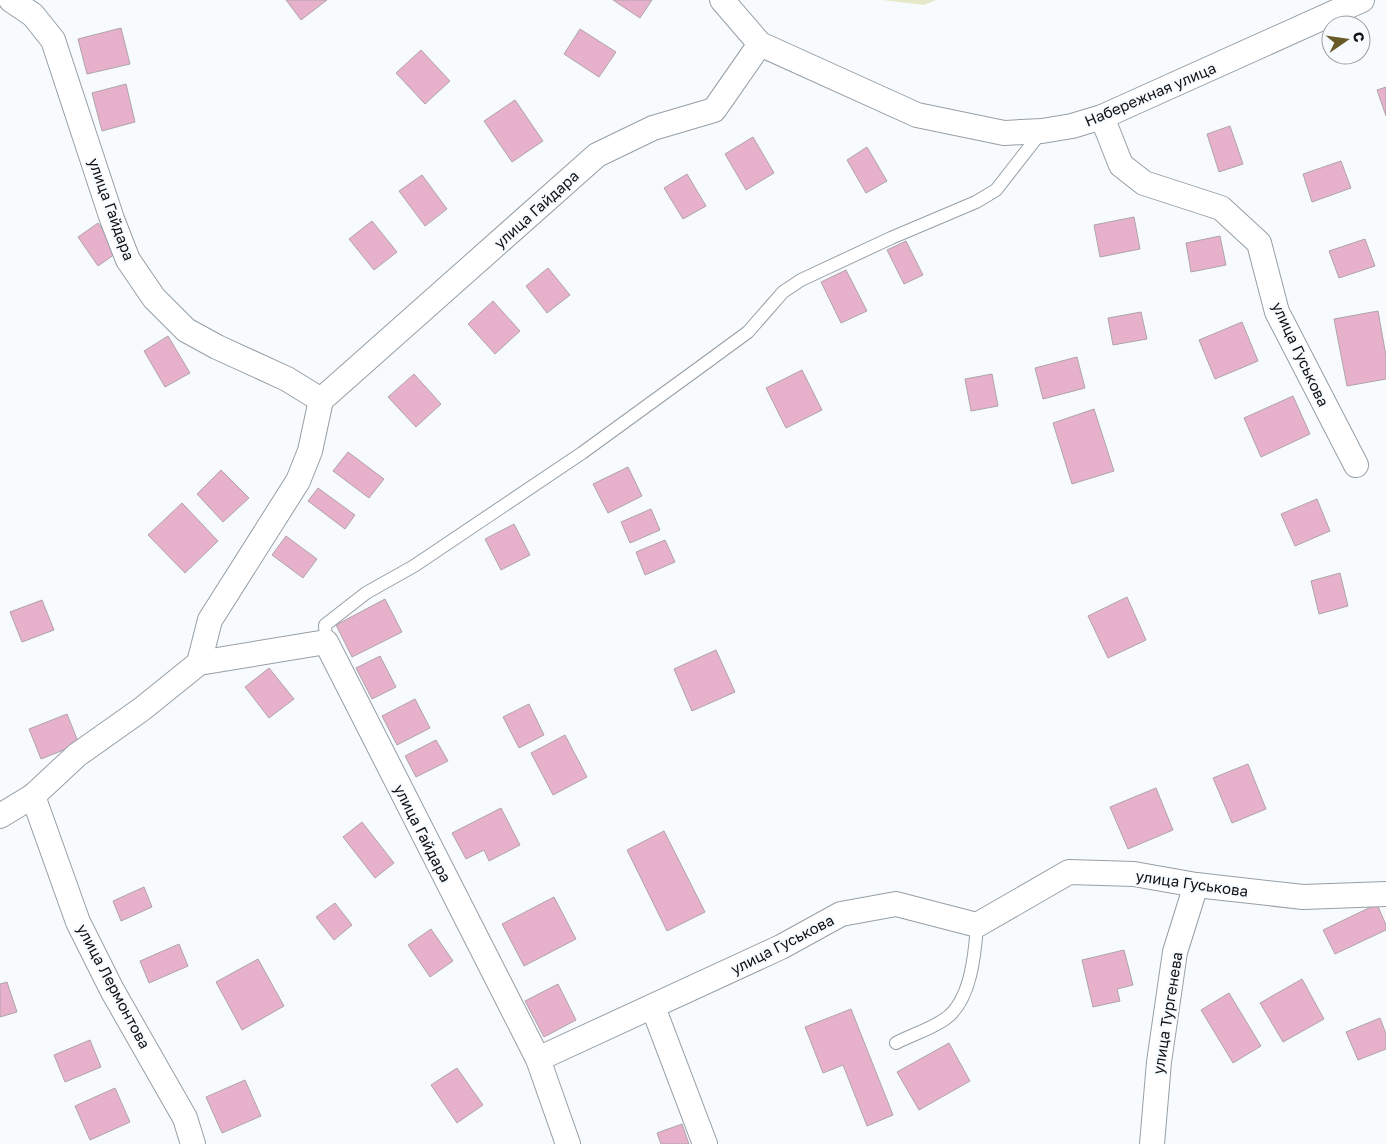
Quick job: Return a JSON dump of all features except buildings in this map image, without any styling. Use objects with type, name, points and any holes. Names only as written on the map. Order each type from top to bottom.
[{"type":"street","name":"улица Гайдара","points":[[11,0],[33,15],[54,40],[112,219],[128,260],[154,298],[186,330],[217,347],[287,378],[321,400],[597,155],[653,128],[714,110],[760,44]]},
{"type":"street","name":"Набережная улица","points":[[722,0],[760,44],[917,115],[1004,132],[1042,132],[1102,117],[1362,0]]},
{"type":"street","name":"улица Гуськова","points":[[1102,117],[1121,165],[1144,183],[1221,208],[1259,243],[1278,312],[1356,465]]},
{"type":"street","points":[[199,663],[210,620],[298,481],[310,451],[321,400]]},
{"type":"street","name":"улица Гайдара","points":[[326,642],[538,1058],[568,1144]]},
{"type":"street","points":[[0,816],[33,796],[77,755],[142,709],[199,663],[326,642]]},
{"type":"street","name":"улица Лермонтова","points":[[33,796],[78,922],[112,990],[185,1118],[193,1144]]},
{"type":"street","name":"улица Гуськова","points":[[538,1058],[781,947],[841,914],[896,904],[977,925],[1069,872],[1134,874],[1196,885],[1303,897],[1386,894]]},
{"type":"street","name":"улица Тургенева","points":[[1152,1144],[1158,1062],[1176,952],[1196,885]]},
{"type":"street","points":[[652,1006],[705,1144]]},
{"type":"lane","points":[[326,642],[325,625],[366,593],[414,566],[590,447],[748,332],[783,292],[809,276],[891,238],[976,202],[996,190],[1042,132]]},
{"type":"lane","points":[[896,1043],[946,1019],[964,996],[974,964],[977,925]]},
{"type":"green space","points":[[882,0],[936,0],[924,5]]}]
